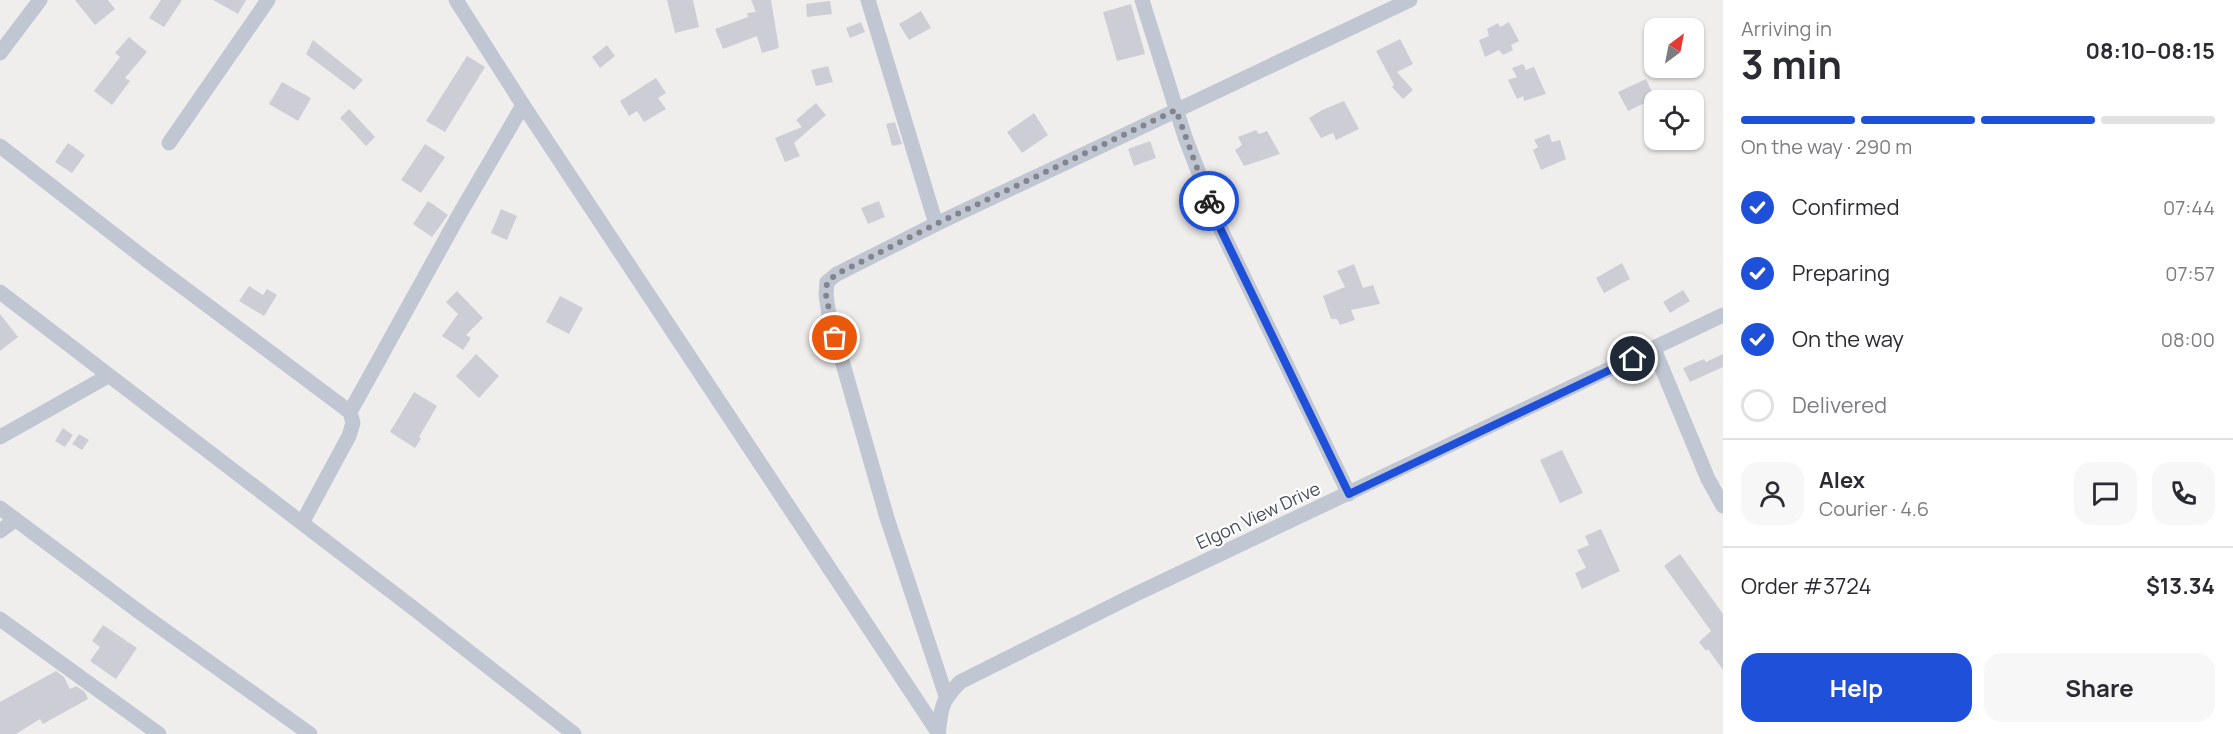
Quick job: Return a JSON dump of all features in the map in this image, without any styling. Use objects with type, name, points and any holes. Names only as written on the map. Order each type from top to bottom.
[{"type":"street","points":[[0,53],[40,0]]},
{"type":"street","points":[[169,143],[268,0]]},
{"type":"street","points":[[456,0],[938,733]]},
{"type":"street","points":[[868,0],[936,224]]},
{"type":"street","points":[[1142,0],[1176,110],[1221,230],[1349,494]]},
{"type":"street","points":[[938,733],[940,713],[946,696],[887,518],[829,315],[827,282],[837,274],[936,224],[1410,0]]},
{"type":"street","points":[[302,523],[349,436],[353,423],[351,412],[453,225],[523,105]]},
{"type":"street","points":[[0,146],[148,261],[351,412]]},
{"type":"street","points":[[0,292],[417,610],[574,734]]},
{"type":"street","name":"Elgon View Drive","points":[[946,696],[960,682],[971,676],[1136,594],[1654,349],[1721,321]]},
{"type":"street","points":[[1654,349],[1708,478],[1723,506]]},
{"type":"street","points":[[0,437],[108,376]]},
{"type":"street","points":[[0,508],[142,615],[310,734]]},
{"type":"street","points":[[0,531],[15,520]]},
{"type":"street","points":[[0,619],[159,734]]},
{"type":"building","points":[[75,0],[108,0],[115,9],[95,25]]},
{"type":"building","points":[[161,0],[182,0],[164,27],[149,18]]},
{"type":"building","points":[[213,0],[246,0],[238,14]]},
{"type":"building","points":[[667,0],[693,0],[699,27],[675,33]]},
{"type":"building","points":[[751,0],[771,0],[779,48],[762,53],[757,36],[723,49],[715,29],[748,17],[747,13],[756,12]]},
{"type":"building","points":[[830,1],[832,14],[807,17],[806,4]]},
{"type":"building","points":[[1131,4],[1145,54],[1117,61],[1103,12]]},
{"type":"building","points":[[921,11],[931,28],[909,40],[899,24]]},
{"type":"building","points":[[861,22],[865,32],[850,38],[846,28]]},
{"type":"building","points":[[1509,22],[1519,41],[1511,45],[1513,50],[1503,55],[1499,50],[1485,57],[1479,40],[1489,36],[1487,29],[1498,23],[1500,27]]},
{"type":"building","points":[[129,37],[147,52],[125,78],[130,81],[112,105],[94,91],[120,57],[115,53]]},
{"type":"building","points":[[1400,39],[1413,64],[1397,72],[1413,90],[1403,99],[1392,87],[1394,85],[1376,51]]},
{"type":"building","points":[[313,40],[363,80],[354,90],[306,54]]},
{"type":"building","points":[[607,45],[615,56],[600,68],[592,57]]},
{"type":"building","points":[[467,56],[485,67],[445,132],[426,121]]},
{"type":"building","points":[[1523,64],[1526,70],[1534,67],[1546,94],[1524,101],[1523,96],[1517,99],[1508,80],[1517,77],[1512,68]]},
{"type":"building","points":[[828,66],[833,82],[816,86],[811,70]]},
{"type":"building","points":[[656,78],[666,93],[658,98],[666,109],[644,122],[637,111],[629,116],[620,101]]},
{"type":"building","points":[[1646,79],[1651,90],[1644,90],[1644,103],[1628,111],[1618,92]]},
{"type":"building","points":[[282,82],[311,98],[298,121],[269,104]]},
{"type":"building","points":[[1344,101],[1359,129],[1336,140],[1333,133],[1321,138],[1309,118]]},
{"type":"building","points":[[816,103],[826,115],[794,143],[800,156],[785,162],[775,138],[802,127],[796,120]]},
{"type":"building","points":[[349,109],[375,137],[366,146],[340,118]]},
{"type":"building","points":[[1034,113],[1048,135],[1022,153],[1007,132]]},
{"type":"building","points":[[895,122],[902,144],[892,146],[886,124]]},
{"type":"building","points":[[1256,130],[1259,134],[1267,131],[1280,154],[1244,166],[1235,150],[1242,145],[1238,137]]},
{"type":"building","points":[[1549,134],[1552,142],[1560,140],[1566,159],[1541,170],[1533,150],[1538,147],[1534,140]]},
{"type":"building","points":[[1150,141],[1156,158],[1134,166],[1128,149]]},
{"type":"building","points":[[68,143],[85,155],[72,173],[55,162]]},
{"type":"building","points":[[425,144],[445,157],[421,193],[401,180]]},
{"type":"building","points":[[428,201],[448,215],[432,237],[413,224]]},
{"type":"building","points":[[879,201],[885,217],[868,224],[861,208]]},
{"type":"building","points":[[501,209],[517,216],[507,240],[491,233]]},
{"type":"building","points":[[1622,263],[1630,279],[1604,293],[1596,278]]},
{"type":"building","points":[[1354,264],[1363,288],[1373,285],[1380,304],[1351,310],[1355,320],[1340,325],[1337,319],[1331,319],[1323,296],[1345,287],[1337,271]]},
{"type":"building","points":[[249,286],[263,295],[267,289],[277,295],[264,316],[239,301]]},
{"type":"building","points":[[1683,290],[1690,301],[1670,313],[1663,302]]},
{"type":"building","points":[[457,291],[483,318],[466,335],[471,338],[463,350],[442,336],[458,314],[446,302]]},
{"type":"building","points":[[560,296],[583,308],[569,334],[546,322]]},
{"type":"building","points":[[0,314],[18,337],[0,351]]},
{"type":"building","points":[[476,354],[499,376],[479,398],[456,376]]},
{"type":"building","points":[[1723,354],[1723,367],[1690,382],[1683,368],[1704,359],[1706,362]]},
{"type":"building","points":[[414,392],[437,406],[415,448],[390,432]]},
{"type":"building","points":[[63,428],[73,435],[65,447],[55,441]]},
{"type":"building","points":[[79,434],[89,440],[82,450],[72,444]]},
{"type":"building","points":[[1562,450],[1583,493],[1560,503],[1540,460]]},
{"type":"building","points":[[1601,529],[1620,571],[1582,589],[1575,573],[1586,568],[1577,550],[1589,545],[1585,536]]},
{"type":"building","points":[[1680,554],[1723,614],[1723,670],[1708,649],[1706,651],[1699,642],[1711,631],[1664,566]]},
{"type":"building","points":[[103,625],[137,648],[116,679],[90,661],[100,647],[92,641]]},
{"type":"building","points":[[56,671],[64,677],[70,689],[76,686],[85,692],[88,699],[43,724],[40,719],[16,734],[0,734],[0,702]]},
{"type":"way so far","points":[[835,338],[826,295],[827,282],[837,274],[936,224],[1176,110],[1209,201]]},
{"type":"route","points":[[1209,201],[1349,494],[1633,359]]}]
